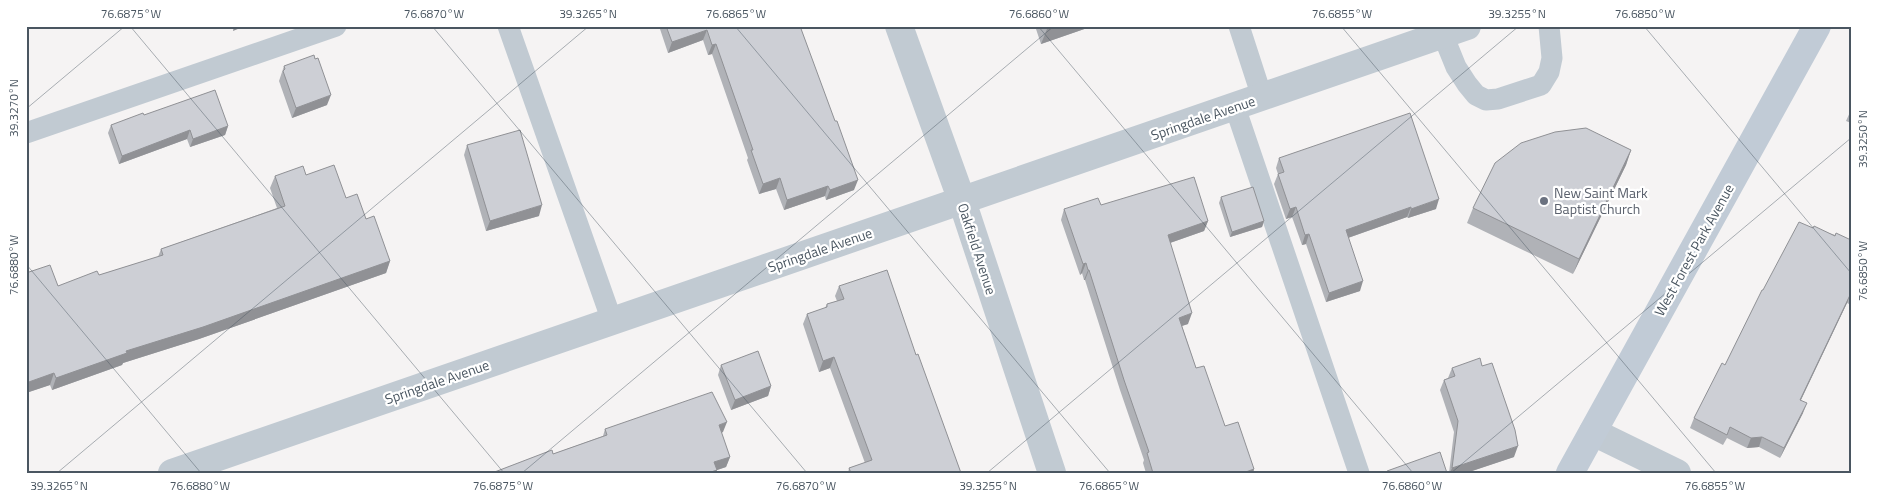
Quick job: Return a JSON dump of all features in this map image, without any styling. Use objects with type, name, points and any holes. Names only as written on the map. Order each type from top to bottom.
[{"type":"main road","name":"West Forest Park Avenue","points":[[1570,473],[1817,26]]},
{"type":"street","name":"Oakfield Avenue","points":[[899,26],[962,201],[1052,473]]},
{"type":"street","name":"Springdale Avenue","points":[[172,473],[1455,30]]},
{"type":"street","points":[[1593,432],[1677,473]]},
{"type":"lane","points":[[26,132],[336,26]]},
{"type":"lane","points":[[508,26],[612,321]]},
{"type":"lane","points":[[1238,26],[1262,98]]},
{"type":"lane","points":[[1455,30],[1456,67],[1476,95],[1486,100],[1498,99],[1541,85],[1549,72],[1552,58],[1549,26]]},
{"type":"lane","points":[[1235,107],[1359,473]]},
{"type":"building","points":[[666,26],[800,26],[858,180],[830,190],[828,186],[787,200],[780,178],[763,184],[716,44],[712,45],[707,30],[672,42]]},
{"type":"building","points":[[314,55],[315,59],[318,58],[331,95],[296,108],[283,71],[285,69],[284,66]]},
{"type":"building","points":[[215,90],[228,126],[193,139],[190,130],[122,156],[111,125]]},
{"type":"building","points":[[1410,113],[1439,199],[1346,230],[1363,281],[1329,293],[1309,234],[1305,235],[1296,207],[1290,209],[1278,174],[1284,172],[1279,158]]},
{"type":"building","name":"New Saint Mark Baptist Church","points":[[1586,128],[1631,150],[1579,259],[1473,208],[1495,163],[1521,143],[1555,132]]},
{"type":"building","points":[[520,130],[542,205],[490,221],[467,145]]},
{"type":"building","points":[[334,165],[346,198],[357,194],[366,219],[374,216],[390,261],[203,327],[126,351],[127,353],[56,378],[54,373],[26,383],[26,273],[50,265],[58,286],[97,271],[99,275],[163,255],[161,249],[285,206],[275,176],[303,166],[306,175]]},
{"type":"building","points":[[1194,177],[1208,221],[1168,235],[1192,313],[1179,318],[1196,368],[1204,366],[1225,426],[1238,422],[1254,469],[1243,473],[1153,473],[1147,453],[1149,452],[1089,270],[1086,263],[1083,264],[1064,209],[1098,198],[1101,205]]},
{"type":"building","points":[[1253,187],[1264,221],[1232,232],[1221,197]]},
{"type":"building","points":[[1799,222],[1813,228],[1814,226],[1835,236],[1836,233],[1851,240],[1851,293],[1800,400],[1807,403],[1784,448],[1762,437],[1751,438],[1730,427],[1727,435],[1694,418],[1722,363],[1725,365],[1762,290]]},
{"type":"building","points":[[887,270],[916,355],[918,354],[961,473],[851,473],[849,468],[872,460],[834,357],[823,361],[807,314],[827,307],[827,304],[844,299],[839,286]]},
{"type":"building","points":[[758,351],[771,386],[735,400],[721,365]]},
{"type":"building","points":[[1480,358],[1482,366],[1492,363],[1515,430],[1518,446],[1452,468],[1458,421],[1444,380],[1455,376],[1452,368]]},
{"type":"building","points":[[712,392],[727,422],[719,425],[730,457],[714,462],[717,470],[708,473],[492,473],[552,450],[553,454],[607,435],[605,429]]},
{"type":"building","points":[[1440,452],[1447,473],[1388,473],[1387,471]]},
{"type":"place","name":"New Saint Mark Baptist Church","points":[[1544,201]]}]
